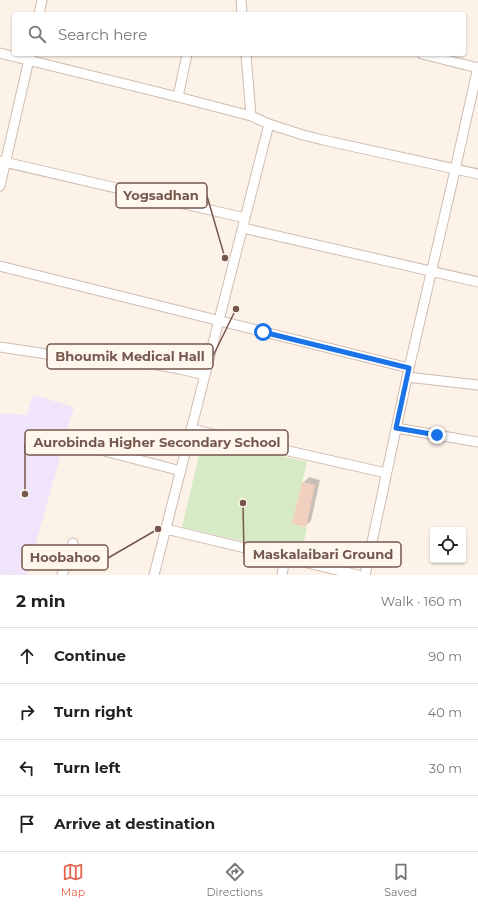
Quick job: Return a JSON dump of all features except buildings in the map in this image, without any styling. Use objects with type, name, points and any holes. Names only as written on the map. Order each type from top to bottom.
[{"type":"street","points":[[39,12],[42,0]]},
{"type":"street","points":[[241,0],[242,12]]},
{"type":"street","points":[[0,53],[12,55]]},
{"type":"street","points":[[178,97],[187,56]]},
{"type":"street","points":[[246,56],[251,116]]},
{"type":"street","points":[[365,575],[408,372],[478,68],[430,56]]},
{"type":"street","points":[[0,186],[3,162],[29,57],[251,116],[269,124],[303,135],[478,174]]},
{"type":"street","points":[[154,575],[269,124]]},
{"type":"street","points":[[3,162],[245,218]]},
{"type":"street","points":[[243,228],[478,282]]},
{"type":"street","points":[[0,266],[219,321],[408,372],[478,385]]},
{"type":"street","points":[[0,347],[53,355],[120,358],[205,375]]},
{"type":"street","points":[[191,428],[386,473]]},
{"type":"street","points":[[396,428],[478,442]]},
{"type":"street","points":[[66,441],[181,471]]},
{"type":"street","points":[[166,529],[358,575]]},
{"type":"street","points":[[62,575],[73,543]]},
{"type":"street","points":[[37,554],[65,564]]},
{"type":"street","points":[[282,575],[286,558]]},
{"type":"shaded area","points":[[33,395],[74,407],[27,575],[4,575],[0,574],[0,413],[27,415]]},
{"type":"green space","points":[[203,438],[307,462],[292,524],[307,528],[301,555],[182,527]]},
{"type":"place","name":"Yogsadhan","points":[[225,258]]},
{"type":"place","name":"Bhoumik Medical Hall","points":[[236,309]]},
{"type":"place","name":"Aurobinda Higher Secondary School","points":[[25,494]]},
{"type":"place","name":"Maskalaibari Ground","points":[[243,503]]},
{"type":"place","name":"Hoobahoo","points":[[158,529]]},
{"type":"route","points":[[263,332],[409,368],[396,428],[437,435]]}]
